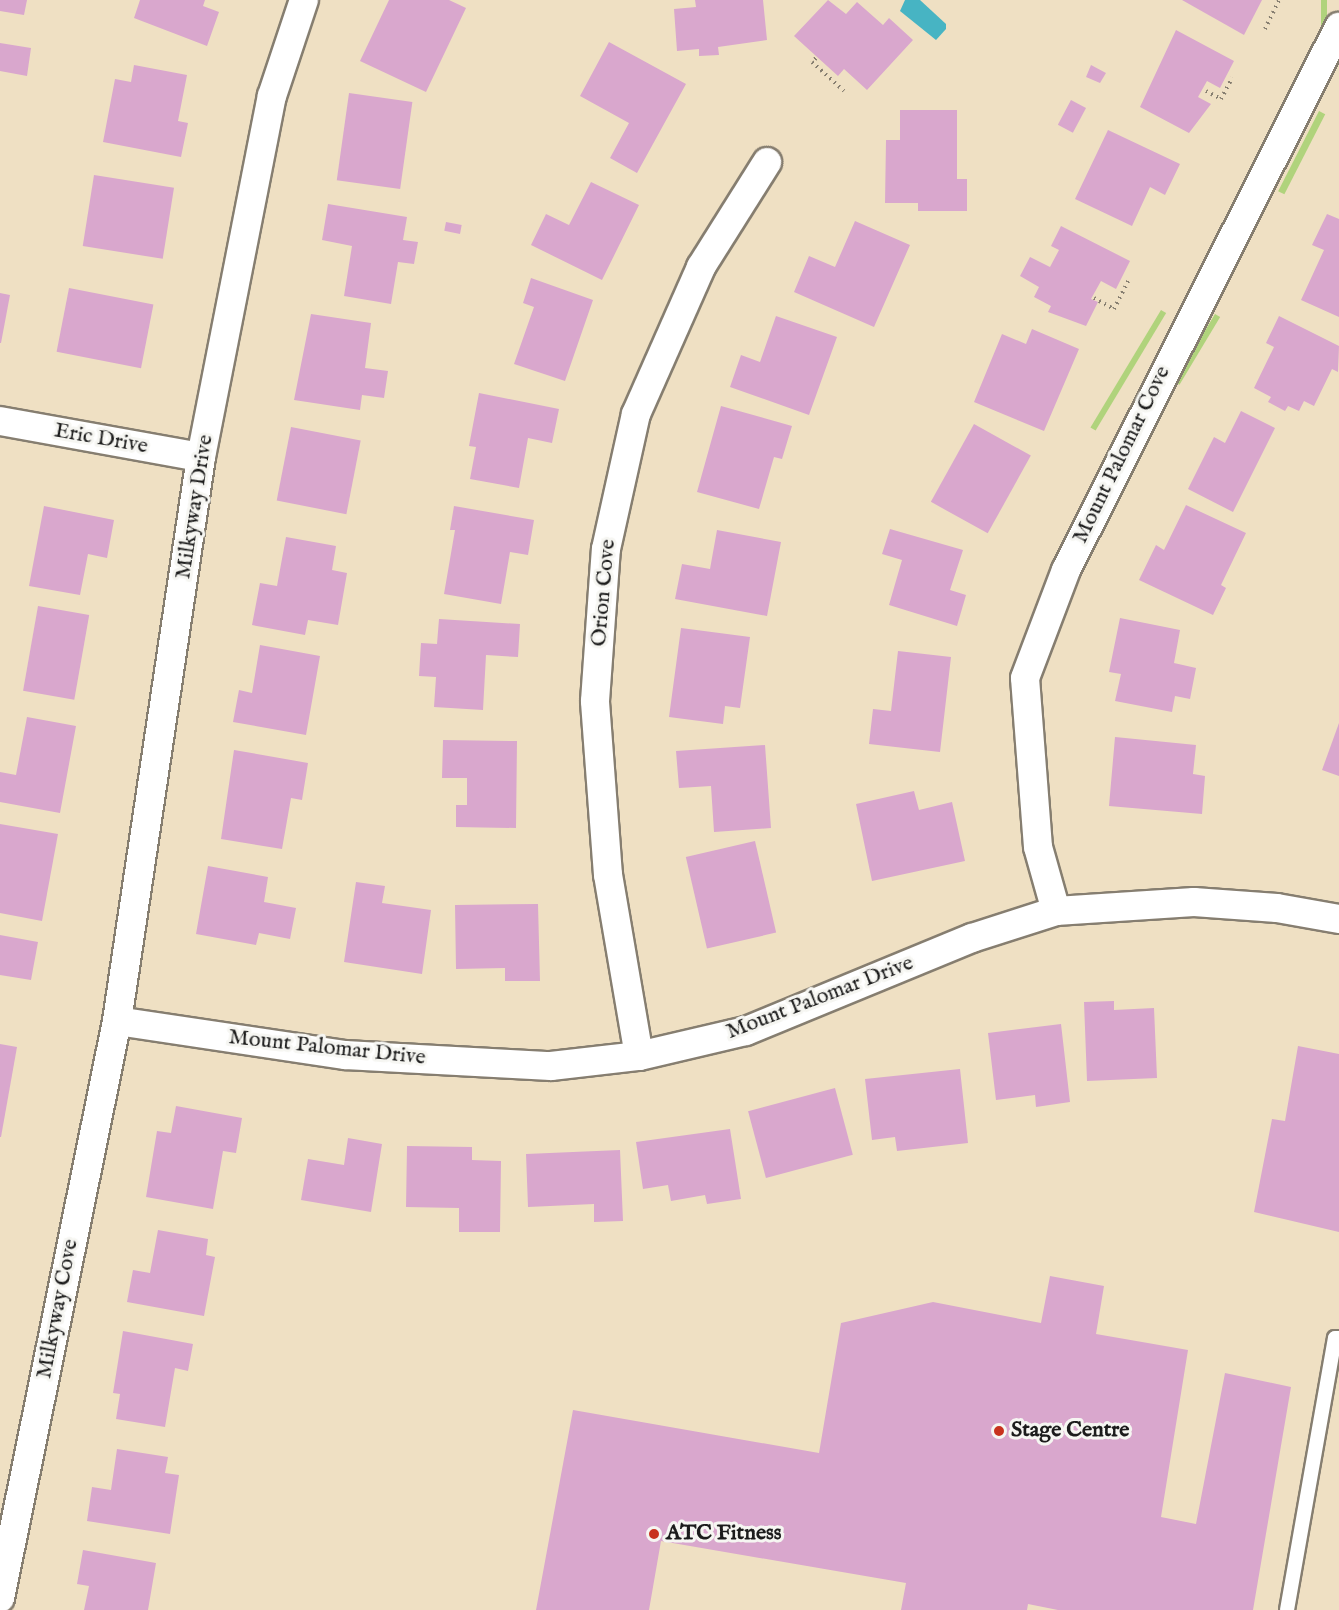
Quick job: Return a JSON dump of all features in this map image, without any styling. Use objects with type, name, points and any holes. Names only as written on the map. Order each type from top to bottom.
[{"type":"street","name":"Milkyway Drive","points":[[117,1021],[201,458],[272,96],[304,0]]},
{"type":"street","name":"Mount Palomar Cove","points":[[1056,911],[1038,847],[1025,678],[1066,570],[1339,27]]},
{"type":"street","name":"Orion Cove","points":[[639,1056],[608,876],[596,713],[606,549],[636,414],[700,267],[767,162]]},
{"type":"street","name":"Eric Drive","points":[[0,421],[201,458]]},
{"type":"street","name":"Mount Palomar Drive","points":[[117,1021],[345,1055],[551,1066],[639,1056],[746,1030],[972,938],[1056,911],[1194,902],[1277,908],[1339,919]]},
{"type":"street","name":"Milkyway Cove","points":[[0,1598],[117,1021]]},
{"type":"lane","points":[[1287,1610],[1335,1338],[1339,1338]]},
{"type":"path","points":[[1265,29],[1279,0]]},
{"type":"path","points":[[816,58],[813,62],[844,91]]},
{"type":"path","points":[[1206,91],[1221,99],[1232,78]]},
{"type":"path","points":[[1094,298],[1114,309],[1129,279]]},
{"type":"green space","points":[[1321,0],[1327,0],[1327,39],[1321,39]]},
{"type":"green space","points":[[1319,111],[1325,114],[1284,194],[1278,191]]},
{"type":"green space","points":[[1161,310],[1166,313],[1096,431],[1090,427]]},
{"type":"green space","points":[[1215,314],[1220,317],[1179,385],[1174,382]]},
{"type":"water","points":[[905,0],[920,0],[946,24],[946,29],[936,40],[900,11]]},
{"type":"building","points":[[0,0],[27,0],[24,15],[0,11]]},
{"type":"building","points":[[140,0],[205,0],[203,6],[219,12],[207,46],[134,18]]},
{"type":"building","points":[[389,0],[449,0],[466,8],[426,92],[360,61]]},
{"type":"building","points":[[695,0],[763,0],[767,40],[718,47],[719,55],[699,56],[699,49],[677,51],[674,9],[696,7]]},
{"type":"building","points":[[828,0],[846,14],[857,2],[883,25],[889,18],[913,40],[867,90],[844,69],[838,76],[794,36]]},
{"type":"building","points":[[1182,0],[1262,0],[1244,35]]},
{"type":"building","points":[[1176,30],[1234,61],[1220,88],[1207,81],[1198,97],[1211,104],[1189,133],[1140,107]]},
{"type":"building","points":[[609,42],[686,84],[637,173],[610,158],[629,123],[580,96]]},
{"type":"building","points":[[0,43],[31,48],[27,76],[0,71]]},
{"type":"building","points":[[134,65],[187,75],[178,121],[188,123],[181,157],[103,142],[115,79],[131,82]]},
{"type":"building","points":[[1091,65],[1106,73],[1100,83],[1086,77]]},
{"type":"building","points":[[349,93],[412,102],[400,189],[337,180]]},
{"type":"building","points":[[1071,100],[1086,108],[1073,133],[1058,125]]},
{"type":"building","points":[[900,110],[957,110],[957,179],[967,179],[967,211],[918,211],[918,203],[885,203],[886,140],[900,140]]},
{"type":"building","points":[[1108,130],[1180,164],[1165,195],[1150,187],[1132,226],[1075,199]]},
{"type":"building","points":[[94,175],[174,188],[163,259],[83,246]]},
{"type":"building","points":[[591,182],[639,205],[602,280],[531,245],[546,214],[569,225]]},
{"type":"building","points":[[328,204],[407,217],[403,240],[418,242],[414,264],[398,262],[391,304],[344,296],[352,246],[322,240]]},
{"type":"building","points":[[1327,214],[1339,219],[1339,317],[1301,300],[1324,250],[1312,245]]},
{"type":"building","points":[[855,221],[910,245],[874,327],[794,292],[809,256],[835,267]]},
{"type":"building","points":[[446,222],[462,225],[460,234],[444,231]]},
{"type":"building","points":[[1061,226],[1130,261],[1116,289],[1101,281],[1091,299],[1098,302],[1086,326],[1048,312],[1051,306],[1034,297],[1039,287],[1020,276],[1030,257],[1050,267],[1059,250],[1051,246]]},
{"type":"building","points":[[531,278],[593,300],[565,381],[514,364],[534,307],[523,303]]},
{"type":"building","points":[[69,288],[153,304],[141,368],[57,352]]},
{"type":"building","points":[[0,293],[10,295],[1,343],[0,343]]},
{"type":"building","points":[[311,314],[371,323],[365,368],[388,371],[384,398],[362,395],[360,410],[294,400]]},
{"type":"building","points":[[776,316],[837,337],[809,415],[730,387],[741,355],[760,362]]},
{"type":"building","points":[[1279,316],[1339,346],[1338,372],[1332,369],[1314,406],[1304,401],[1299,411],[1288,406],[1285,411],[1268,402],[1271,397],[1254,388],[1274,347],[1266,343]]},
{"type":"building","points":[[1032,329],[1079,349],[1044,431],[974,402],[1002,334],[1026,344]]},
{"type":"building","points":[[479,393],[559,409],[552,443],[528,438],[519,488],[470,479],[476,447],[469,446]]},
{"type":"building","points":[[721,406],[792,426],[782,459],[774,457],[759,509],[697,492]]},
{"type":"building","points":[[1241,411],[1275,428],[1233,512],[1188,489],[1214,437],[1225,443]]},
{"type":"building","points":[[974,424],[1031,456],[988,533],[931,502]]},
{"type":"building","points":[[291,427],[361,441],[346,514],[277,501]]},
{"type":"building","points":[[1186,505],[1246,533],[1221,585],[1226,588],[1213,615],[1139,580],[1156,545],[1164,550]]},
{"type":"building","points":[[44,506],[114,520],[107,558],[88,554],[80,595],[29,586]]},
{"type":"building","points":[[454,506],[534,520],[528,555],[510,552],[501,604],[444,594],[455,530],[450,530]]},
{"type":"building","points":[[890,529],[963,550],[950,590],[966,595],[957,626],[889,605],[902,560],[882,554]]},
{"type":"building","points":[[717,530],[781,542],[767,616],[675,599],[682,564],[710,569]]},
{"type":"building","points":[[286,537],[336,546],[332,570],[347,573],[338,625],[308,620],[305,635],[252,625],[260,583],[277,586]]},
{"type":"building","points":[[38,606],[89,615],[74,700],[23,691]]},
{"type":"building","points":[[1120,618],[1180,630],[1174,663],[1196,668],[1190,699],[1175,696],[1172,712],[1115,701],[1121,674],[1109,672]]},
{"type":"building","points":[[439,619],[520,624],[518,657],[486,655],[483,710],[434,707],[436,677],[419,676],[421,643],[437,644]]},
{"type":"building","points":[[681,628],[750,637],[740,708],[725,706],[723,724],[669,717]]},
{"type":"building","points":[[260,645],[320,656],[306,735],[233,722],[239,690],[252,693]]},
{"type":"building","points":[[898,651],[951,657],[940,752],[869,744],[873,709],[891,711]]},
{"type":"building","points":[[27,717],[76,726],[60,813],[0,802],[0,772],[16,775]]},
{"type":"building","points":[[1339,723],[1339,776],[1322,770]]},
{"type":"building","points":[[1115,737],[1196,745],[1193,774],[1205,776],[1202,814],[1109,806]]},
{"type":"building","points":[[443,740],[517,741],[516,828],[456,827],[456,805],[467,805],[467,778],[442,778]]},
{"type":"building","points":[[765,745],[771,828],[714,832],[711,786],[679,788],[676,751]]},
{"type":"building","points":[[234,750],[308,763],[302,800],[291,798],[282,849],[221,839]]},
{"type":"building","points":[[914,791],[919,810],[952,802],[965,861],[872,881],[856,804]]},
{"type":"building","points":[[0,824],[58,834],[42,921],[0,913]]},
{"type":"building","points":[[755,841],[776,933],[707,949],[686,857]]},
{"type":"building","points":[[208,866],[268,877],[264,902],[296,908],[290,939],[259,933],[256,945],[196,934]]},
{"type":"building","points":[[356,882],[385,886],[382,903],[431,910],[422,974],[344,962]]},
{"type":"building","points":[[538,904],[540,981],[505,981],[505,968],[456,969],[455,905]]},
{"type":"building","points":[[0,935],[38,942],[31,980],[0,975]]},
{"type":"building","points":[[1114,1001],[1114,1010],[1154,1008],[1157,1078],[1087,1081],[1084,1002]]},
{"type":"building","points":[[1061,1024],[1070,1102],[1036,1107],[1035,1095],[996,1100],[988,1033]]},
{"type":"building","points":[[0,1044],[17,1047],[1,1137],[0,1137]]},
{"type":"building","points":[[1298,1046],[1339,1054],[1339,1232],[1254,1212],[1272,1119],[1285,1121]]},
{"type":"building","points":[[960,1069],[968,1143],[897,1151],[895,1137],[872,1140],[865,1079]]},
{"type":"building","points":[[835,1088],[853,1155],[766,1178],[748,1111]]},
{"type":"building","points":[[176,1106],[242,1118],[236,1153],[223,1151],[213,1209],[146,1197],[157,1131],[171,1133]]},
{"type":"building","points":[[730,1129],[741,1199],[707,1204],[705,1195],[671,1201],[668,1185],[643,1189],[636,1142]]},
{"type":"building","points":[[348,1138],[382,1144],[371,1212],[301,1200],[308,1159],[344,1165]]},
{"type":"building","points":[[407,1146],[472,1147],[472,1160],[501,1161],[500,1232],[459,1232],[459,1208],[406,1207]]},
{"type":"building","points":[[620,1150],[623,1221],[594,1222],[594,1204],[528,1207],[526,1154]]},
{"type":"building","points":[[158,1230],[208,1239],[206,1255],[215,1257],[204,1316],[127,1302],[133,1270],[150,1273]]},
{"type":"building","name":"Stage Centre","points":[[1050,1276],[1104,1286],[1096,1334],[1188,1350],[1161,1517],[1196,1524],[1225,1373],[1291,1387],[1253,1610],[1058,1610],[1028,1604],[1027,1610],[901,1610],[906,1583],[661,1541],[649,1610],[536,1610],[573,1410],[819,1453],[841,1323],[933,1302],[1041,1323]]},
{"type":"building","points":[[123,1331],[193,1344],[188,1371],[175,1368],[165,1427],[116,1419],[120,1394],[113,1393]]},
{"type":"building","points":[[117,1449],[168,1457],[165,1473],[179,1475],[170,1534],[87,1521],[92,1487],[111,1490]]},
{"type":"building","points":[[83,1550],[156,1563],[148,1610],[84,1610],[89,1586],[77,1584]]},
{"type":"place","name":"Stage Centre","points":[[999,1431]]},
{"type":"place","name":"ATC Fitness","points":[[654,1534]]}]
